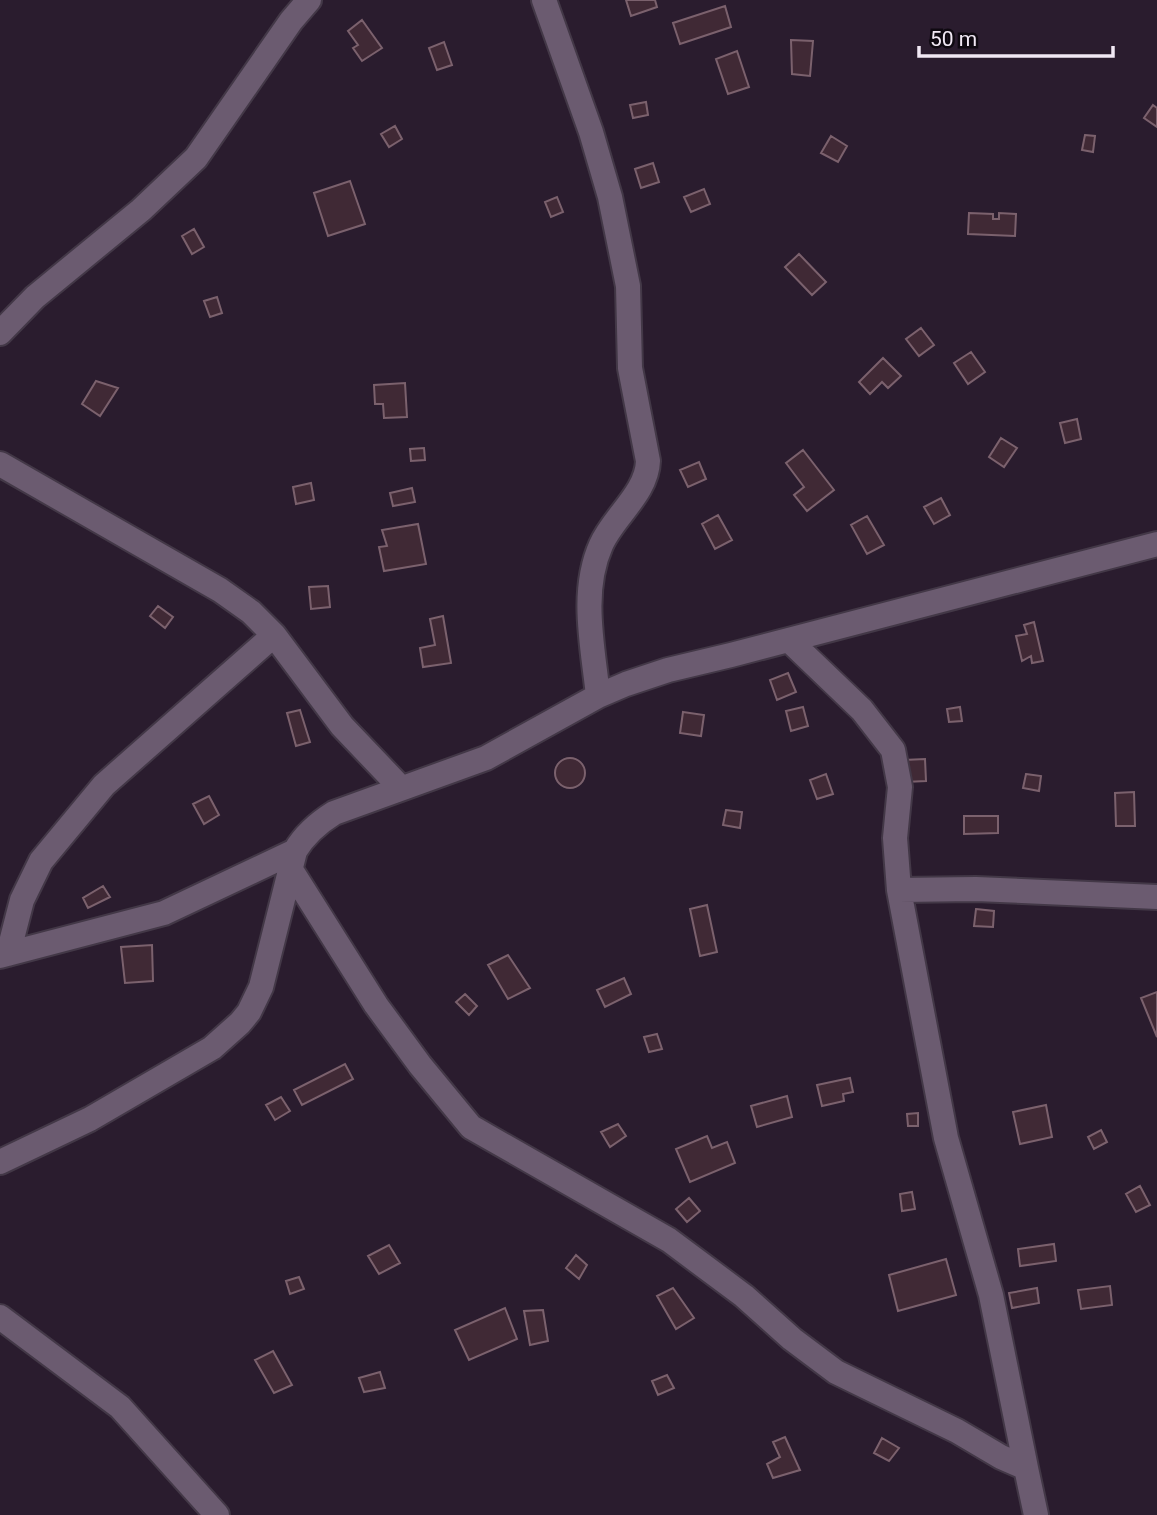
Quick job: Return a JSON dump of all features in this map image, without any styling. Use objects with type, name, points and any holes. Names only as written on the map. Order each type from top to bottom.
[{"type":"street","points":[[0,333],[35,297],[141,210],[196,158],[309,0]]},
{"type":"street","points":[[544,0],[591,132],[610,197],[628,286],[630,368],[648,461],[639,489],[601,545],[591,583],[589,614],[598,696]]},
{"type":"street","points":[[0,464],[220,590],[251,612],[274,635],[342,726],[401,788]]},
{"type":"street","points":[[0,1162],[90,1119],[201,1055],[240,1023],[249,1012],[261,987],[293,861],[311,830],[334,813],[486,758],[598,696],[668,670],[1157,544]]},
{"type":"street","points":[[4,955],[22,900],[41,861],[104,785],[274,635]]},
{"type":"street","points":[[789,640],[862,710],[893,750],[900,787],[895,838],[899,890],[946,1138],[991,1295],[1036,1515]]},
{"type":"street","points":[[4,955],[164,913],[293,861]]},
{"type":"street","points":[[293,861],[376,1005],[420,1065],[471,1127],[669,1240],[744,1296],[792,1339],[836,1372],[1026,1468]]},
{"type":"street","points":[[899,890],[976,889],[1157,897]]},
{"type":"street","points":[[0,1317],[120,1407],[217,1515]]},
{"type":"building","points":[[626,0],[655,0],[657,7],[631,16]]},
{"type":"building","points":[[725,6],[731,27],[680,44],[673,23]]},
{"type":"building","points":[[362,20],[382,48],[362,61],[353,48],[358,45],[348,31]]},
{"type":"building","points":[[791,40],[813,41],[810,76],[792,74]]},
{"type":"building","points":[[444,42],[452,65],[437,70],[429,48]]},
{"type":"building","points":[[737,51],[749,87],[728,94],[716,59]]},
{"type":"building","points":[[646,102],[648,115],[633,118],[630,105]]},
{"type":"building","points":[[1153,105],[1157,108],[1157,127],[1144,118]]},
{"type":"building","points":[[395,126],[402,139],[389,147],[381,134]]},
{"type":"building","points":[[1085,135],[1095,136],[1093,152],[1082,150]]},
{"type":"building","points":[[831,136],[847,146],[838,162],[821,153]]},
{"type":"building","points":[[653,163],[659,182],[641,188],[635,169]]},
{"type":"building","points":[[350,181],[365,224],[328,236],[314,193]]},
{"type":"building","points":[[704,189],[710,204],[691,212],[684,197]]},
{"type":"building","points":[[557,197],[563,212],[551,217],[545,202]]},
{"type":"building","points":[[969,213],[993,214],[993,219],[999,219],[999,213],[1016,214],[1015,236],[968,234]]},
{"type":"building","points":[[194,229],[204,247],[192,254],[182,236]]},
{"type":"building","points":[[799,254],[826,282],[812,295],[785,267]]},
{"type":"building","points":[[217,297],[222,313],[210,317],[204,301]]},
{"type":"building","points":[[921,328],[934,345],[919,356],[906,339]]},
{"type":"building","points":[[971,352],[985,372],[968,384],[954,363]]},
{"type":"building","points":[[883,358],[901,376],[888,388],[882,382],[870,394],[859,382]]},
{"type":"building","points":[[96,381],[118,388],[100,416],[82,404]]},
{"type":"building","points":[[405,383],[407,417],[384,418],[383,404],[375,404],[374,385]]},
{"type":"building","points":[[1077,419],[1081,439],[1065,443],[1060,423]]},
{"type":"building","points":[[1001,438],[1017,448],[1004,467],[989,457]]},
{"type":"building","points":[[424,448],[425,460],[411,461],[410,449]]},
{"type":"building","points":[[803,450],[834,490],[807,511],[794,495],[804,487],[786,463]]},
{"type":"building","points":[[699,462],[706,479],[688,487],[680,470]]},
{"type":"building","points":[[311,483],[314,500],[296,504],[293,487]]},
{"type":"building","points":[[412,488],[415,502],[393,506],[390,493]]},
{"type":"building","points":[[941,498],[950,515],[934,524],[924,507]]},
{"type":"building","points":[[718,515],[732,540],[715,549],[702,524]]},
{"type":"building","points":[[867,516],[884,545],[867,554],[851,525]]},
{"type":"building","points":[[418,524],[426,564],[384,571],[379,547],[387,546],[382,530]]},
{"type":"building","points":[[328,586],[330,607],[311,609],[309,587]]},
{"type":"building","points":[[158,606],[173,617],[165,628],[150,616]]},
{"type":"building","points":[[443,616],[451,663],[423,667],[420,648],[435,645],[430,619]]},
{"type":"building","points":[[1034,622],[1043,661],[1032,663],[1031,656],[1022,661],[1016,636],[1027,634],[1024,625]]},
{"type":"building","points":[[788,673],[796,692],[777,700],[770,680]]},
{"type":"building","points":[[803,707],[808,726],[791,731],[786,711]]},
{"type":"building","points":[[960,707],[962,721],[949,722],[947,709]]},
{"type":"building","points":[[300,710],[310,742],[296,746],[287,713]]},
{"type":"building","points":[[683,712],[704,715],[701,736],[680,733]]},
{"type":"building","points":[[570,758],[581,762],[585,773],[581,784],[570,788],[559,784],[555,773],[559,762]]},
{"type":"building","points":[[925,759],[926,781],[905,782],[904,760]]},
{"type":"building","points":[[826,774],[833,794],[817,799],[810,780]]},
{"type":"building","points":[[1026,774],[1041,776],[1039,791],[1023,788]]},
{"type":"building","points":[[1134,792],[1135,826],[1116,826],[1115,793]]},
{"type":"building","points":[[209,796],[219,815],[204,824],[193,804]]},
{"type":"building","points":[[726,810],[742,812],[740,828],[723,825]]},
{"type":"building","points":[[964,816],[998,816],[998,833],[964,834]]},
{"type":"building","points":[[103,886],[110,897],[88,908],[83,898]]},
{"type":"building","points":[[707,905],[717,952],[700,956],[690,909]]},
{"type":"building","points":[[976,909],[994,911],[993,927],[974,926]]},
{"type":"building","points":[[152,945],[153,981],[125,983],[121,947]]},
{"type":"building","points":[[508,955],[530,988],[508,999],[488,965]]},
{"type":"building","points":[[624,978],[631,994],[605,1007],[597,990]]},
{"type":"building","points":[[1157,992],[1157,1037],[1141,998]]},
{"type":"building","points":[[465,994],[477,1006],[469,1015],[456,1002]]},
{"type":"building","points":[[657,1034],[662,1049],[649,1052],[644,1037]]},
{"type":"building","points":[[345,1064],[353,1079],[302,1105],[294,1090]]},
{"type":"building","points":[[850,1078],[853,1092],[843,1094],[844,1101],[822,1106],[817,1085]]},
{"type":"building","points":[[787,1096],[792,1117],[757,1127],[751,1106]]},
{"type":"building","points":[[281,1097],[290,1111],[275,1120],[266,1105]]},
{"type":"building","points":[[1046,1105],[1052,1137],[1020,1144],[1013,1112]]},
{"type":"building","points":[[918,1113],[918,1126],[908,1126],[907,1114]]},
{"type":"building","points":[[618,1124],[626,1136],[610,1147],[601,1132]]},
{"type":"building","points":[[1101,1130],[1107,1142],[1094,1149],[1088,1137]]},
{"type":"building","points":[[707,1136],[712,1148],[727,1142],[735,1163],[690,1182],[676,1149]]},
{"type":"building","points":[[1140,1186],[1150,1205],[1136,1212],[1126,1194]]},
{"type":"building","points":[[912,1192],[915,1209],[902,1211],[900,1194]]},
{"type":"building","points":[[689,1198],[700,1211],[687,1222],[676,1209]]},
{"type":"building","points":[[1054,1244],[1056,1261],[1020,1266],[1018,1249]]},
{"type":"building","points":[[389,1245],[400,1263],[379,1274],[368,1256]]},
{"type":"building","points":[[576,1255],[587,1265],[579,1279],[566,1268]]},
{"type":"building","points":[[946,1259],[956,1295],[898,1311],[889,1275]]},
{"type":"building","points":[[299,1277],[304,1289],[290,1294],[286,1281]]},
{"type":"building","points":[[1110,1286],[1112,1305],[1081,1309],[1078,1290]]},
{"type":"building","points":[[673,1288],[694,1318],[676,1329],[657,1296]]},
{"type":"building","points":[[1037,1288],[1039,1303],[1012,1308],[1009,1293]]},
{"type":"building","points":[[505,1308],[517,1339],[469,1360],[455,1330]]},
{"type":"building","points":[[543,1310],[548,1341],[530,1345],[524,1311]]},
{"type":"building","points":[[273,1351],[292,1385],[274,1393],[255,1360]]},
{"type":"building","points":[[380,1372],[385,1388],[364,1392],[359,1378]]},
{"type":"building","points":[[667,1375],[674,1388],[658,1395],[652,1381]]},
{"type":"building","points":[[785,1437],[800,1470],[773,1478],[767,1464],[780,1457],[773,1442]]},
{"type":"building","points":[[882,1438],[899,1448],[889,1461],[874,1453]]}]
